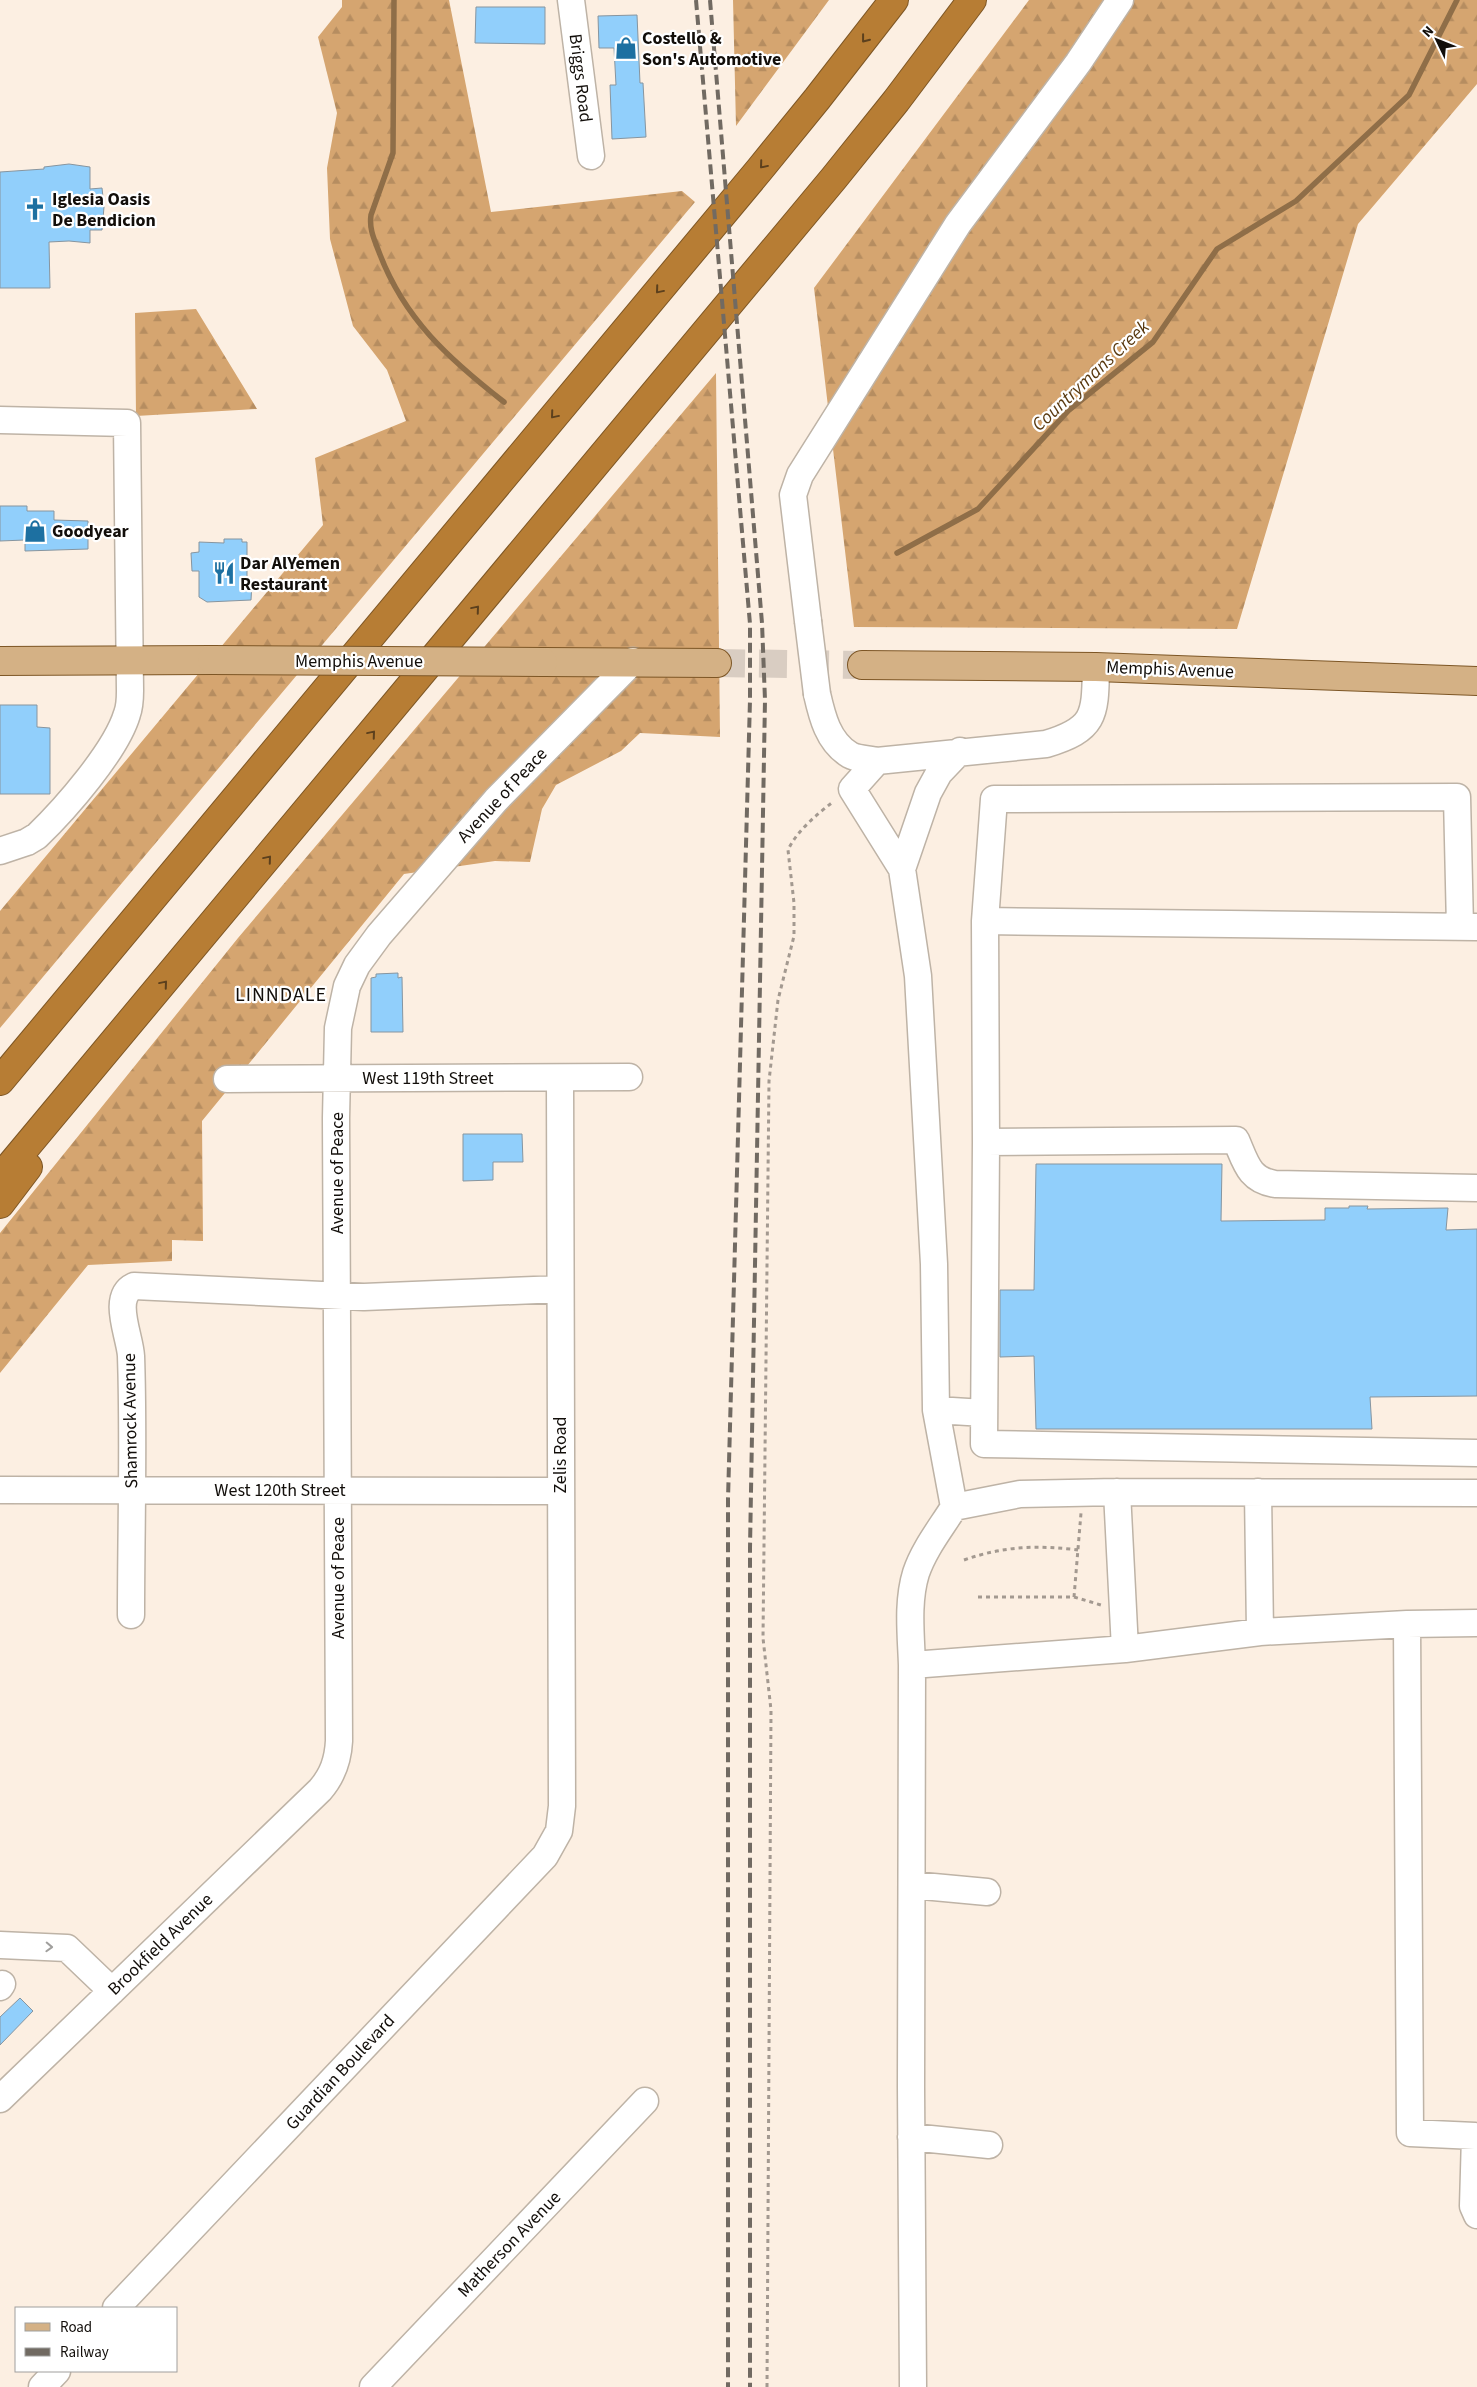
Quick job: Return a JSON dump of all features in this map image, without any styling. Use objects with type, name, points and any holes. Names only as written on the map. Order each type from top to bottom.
[{"type":"highway","points":[[0,1081],[760,169],[823,92],[894,0]]},
{"type":"highway","points":[[0,1178],[133,1021],[834,178],[896,101],[972,0]]},
{"type":"highway","points":[[0,1058],[99,961]]},
{"type":"highway","points":[[0,1204],[133,1021]]},
{"type":"main road","name":"Memphis Avenue","points":[[0,662],[212,660],[633,661],[717,663]]},
{"type":"main road","name":"Memphis Avenue","points":[[862,665],[1096,667],[1477,681]]},
{"type":"street","name":"Briggs Road","points":[[571,0],[591,156]]},
{"type":"street","points":[[1096,667],[1095,698],[1091,717],[1082,729],[1071,737],[1046,744],[960,751],[877,761],[851,756],[837,745],[828,730],[817,694],[793,495],[800,475],[958,224],[1078,63],[1120,0]]},
{"type":"street","points":[[0,420],[126,423],[130,705],[116,738],[89,776],[47,826],[28,842],[0,851]]},
{"type":"street","name":"Avenue of Peace","points":[[320,1790],[332,1774],[338,1747],[336,1296],[337,1078],[338,1033],[341,1008],[351,976],[363,956],[496,800],[633,661]]},
{"type":"street","points":[[902,870],[928,793],[940,773],[960,751]]},
{"type":"street","points":[[877,761],[852,789],[902,870],[918,986],[934,1264],[936,1410],[954,1507],[925,1552],[915,1574],[910,1612],[912,1665],[911,2137],[913,2387]]},
{"type":"street","points":[[985,921],[1469,927],[1457,797],[994,799],[985,921],[984,1444],[1477,1453]]},
{"type":"street","name":"West 119th Street","points":[[227,1079],[629,1077]]},
{"type":"street","name":"Zelis Road","points":[[559,1831],[562,1817],[560,1078]]},
{"type":"street","points":[[986,1142],[1236,1140],[1254,1177],[1262,1182],[1275,1184],[1477,1188]]},
{"type":"street","name":"Shamrock Avenue","points":[[131,1614],[131,1353],[122,1301],[126,1292],[134,1286],[336,1296],[560,1290]]},
{"type":"street","points":[[936,1410],[984,1413]]},
{"type":"street","name":"West 120th Street","points":[[0,1490],[132,1492],[337,1490],[560,1491]]},
{"type":"street","points":[[954,1507],[1020,1494],[1117,1492],[1477,1493]]},
{"type":"street","points":[[1117,1492],[1125,1649]]},
{"type":"street","points":[[1258,1492],[1260,1632]]},
{"type":"street","points":[[912,1665],[1125,1649],[1260,1632],[1407,1624],[1477,1624]]},
{"type":"street","points":[[1407,1624],[1410,2133],[1475,2136],[1473,2206],[1477,2215]]},
{"type":"street","name":"Brookfield Avenue","points":[[0,2099],[320,1790]]},
{"type":"street","name":"Guardian Boulevard","points":[[117,2307],[544,1856],[559,1831]]},
{"type":"street","points":[[912,1885],[987,1892]]},
{"type":"street","points":[[0,1945],[67,1948],[112,1991]]},
{"type":"street","name":"Matherson Avenue","points":[[373,2387],[645,2100]]},
{"type":"street","points":[[911,2137],[989,2145]]},
{"type":"street","points":[[42,2387],[56,2372]]},
{"type":"path","points":[[767,2387],[771,1710],[762,1638],[769,1081],[778,1000],[794,936],[794,903],[788,850],[791,843],[823,810],[852,789]]},
{"type":"path","points":[[1074,1597],[1082,1493]]},
{"type":"path","points":[[964,1560],[993,1550],[1048,1546],[1078,1550]]},
{"type":"path","points":[[978,1597],[1074,1597],[1123,1612]]},
{"type":"green space","points":[[342,0],[449,0],[491,212],[682,191],[695,202],[0,1028],[0,911],[323,525],[315,458],[406,421],[387,370],[353,326],[330,239],[327,168],[337,113],[318,37],[342,7]]},
{"type":"green space","points":[[733,0],[829,0],[736,126]]},
{"type":"green space","points":[[1029,0],[1477,0],[1477,84],[1358,224],[1237,629],[854,627],[814,288]]},
{"type":"green space","points":[[196,309],[257,409],[136,416],[135,313]]},
{"type":"green space","points":[[716,373],[720,737],[640,733],[621,751],[556,785],[542,809],[530,862],[495,861],[404,874],[202,1121],[203,1241],[172,1240],[172,1261],[88,1265],[0,1373],[0,1233],[238,938]]},
{"type":"building","points":[[476,7],[545,7],[545,44],[475,43]]},
{"type":"building","points":[[637,15],[640,83],[643,83],[646,137],[612,139],[610,85],[616,85],[614,48],[599,48],[598,16]]},
{"type":"building","points":[[69,164],[90,167],[90,189],[102,188],[104,207],[102,230],[90,230],[90,243],[49,242],[50,288],[0,288],[0,172],[44,169],[44,167]]},
{"type":"building","points":[[0,506],[27,506],[27,511],[54,511],[54,520],[88,521],[88,549],[25,551],[25,540],[0,541]]},
{"type":"building","points":[[224,539],[242,539],[242,542],[247,542],[247,583],[252,583],[251,600],[207,602],[199,597],[199,571],[192,571],[191,553],[199,552],[199,542],[224,543]]},
{"type":"building","points":[[0,705],[37,705],[37,727],[50,728],[50,794],[0,794]]},
{"type":"building","points":[[398,973],[398,978],[402,977],[403,1032],[371,1032],[371,978],[376,977],[376,974]]},
{"type":"building","points":[[463,1134],[522,1134],[523,1162],[493,1162],[493,1180],[463,1181]]},
{"type":"building","points":[[1036,1164],[1222,1164],[1221,1221],[1325,1220],[1325,1208],[1349,1208],[1349,1206],[1368,1206],[1367,1209],[1448,1208],[1446,1230],[1477,1229],[1477,1396],[1370,1397],[1372,1429],[1036,1429],[1034,1356],[1000,1357],[1000,1290],[1034,1290]]},
{"type":"building","points":[[20,1998],[33,2011],[0,2045],[0,2017]]},
{"type":"waterway","name":"Countrymans Creek","points":[[394,0],[393,153],[371,215],[372,234],[389,276],[415,318],[430,336],[465,370],[504,402]]},
{"type":"waterway","name":"Countrymans Creek","points":[[897,553],[978,509],[1069,410],[1153,342],[1217,249],[1296,201],[1409,95],[1457,0]]},
{"type":"tunnel","points":[[717,663],[862,665]]},
{"type":"railway","points":[[696,0],[750,624],[750,700],[728,1499],[728,2387]]},
{"type":"railway","points":[[710,0],[762,623],[765,700],[750,1548],[750,2387]]},
{"type":"place","name":"Costello & Son's Automotive","points":[[626,48]]},
{"type":"place","name":"Iglesia Oasis De Bendicion","points":[[35,209]]},
{"type":"place","name":"Goodyear","points":[[35,531]]},
{"type":"place","name":"Dar AlYemen Restaurant","points":[[224,573]]},
{"type":"district","name":"LINNDALE","points":[[281,994]]}]
